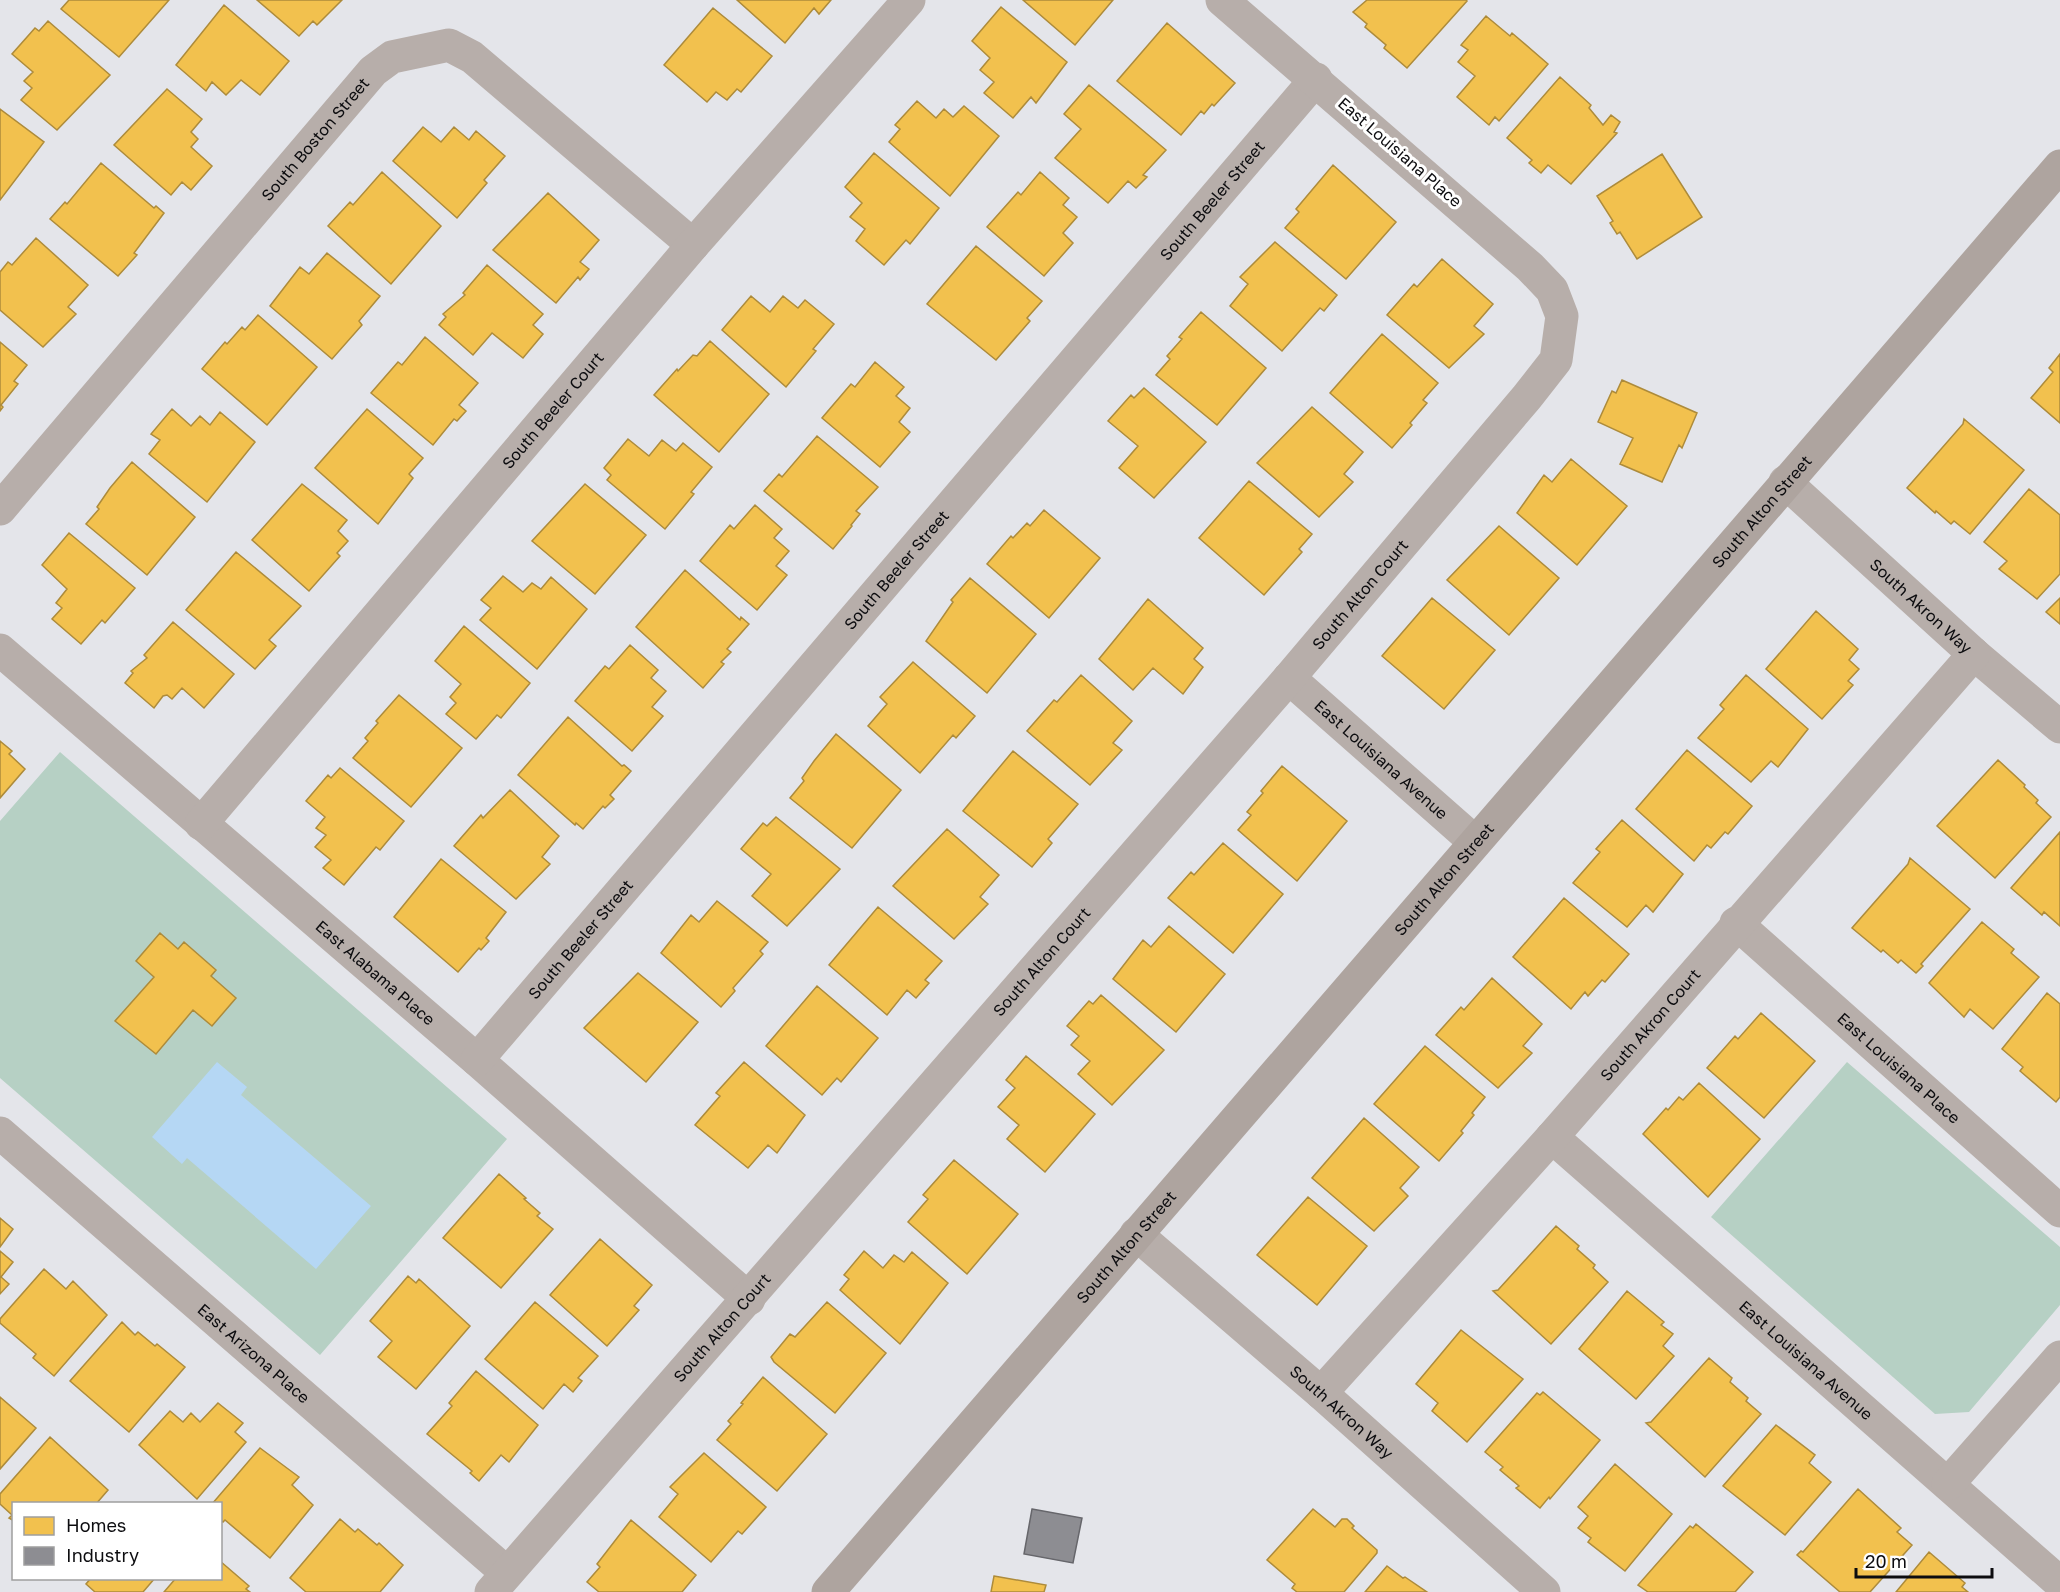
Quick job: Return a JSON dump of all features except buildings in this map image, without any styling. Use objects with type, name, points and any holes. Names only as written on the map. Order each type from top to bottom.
[{"type":"street","name":"South Beeler Court","points":[[201,824],[693,245],[909,0]]},
{"type":"street","name":"East Louisiana Place","points":[[1222,0],[1316,79],[1530,267],[1552,290],[1562,316]]},
{"type":"street","name":"South Boston Street","points":[[0,508],[373,71],[392,57],[448,45],[472,57],[693,245]]},
{"type":"street","name":"South Beeler Street","points":[[477,1060],[1316,79]]},
{"type":"street","name":"South Alton Street","points":[[828,1592],[2060,166]]},
{"type":"street","name":"South Alton Court","points":[[499,1583],[749,1299],[1288,678],[1549,369],[1556,360],[1562,316]]},
{"type":"street","name":"South Akron Way","points":[[1785,482],[1974,654],[2060,727]]},
{"type":"street","name":"East Alabama Place","points":[[0,650],[477,1060],[749,1299]]},
{"type":"street","name":"South Akron Court","points":[[1321,1393],[1552,1137],[1736,923],[1974,654]]},
{"type":"street","name":"East Louisiana Avenue","points":[[1288,678],[1475,842]]},
{"type":"street","name":"East Louisiana Place","points":[[1736,923],[2060,1211]]},
{"type":"street","name":"East Arizona Place","points":[[0,1133],[499,1583]]},
{"type":"street","name":"East Louisiana Avenue","points":[[1552,1137],[2060,1583]]},
{"type":"street","name":"South Akron Way","points":[[1136,1234],[1321,1393],[1544,1592]]},
{"type":"street","points":[[1948,1484],[2060,1357]]},
{"type":"green space","points":[[60,752],[507,1139],[320,1355],[0,1078],[0,821]]},
{"type":"green space","points":[[1847,1062],[2060,1247],[2060,1305],[1969,1412],[1935,1414],[1711,1217]]},
{"type":"water","points":[[217,1062],[247,1087],[241,1095],[371,1206],[316,1269],[187,1158],[182,1164],[152,1137]]}]
